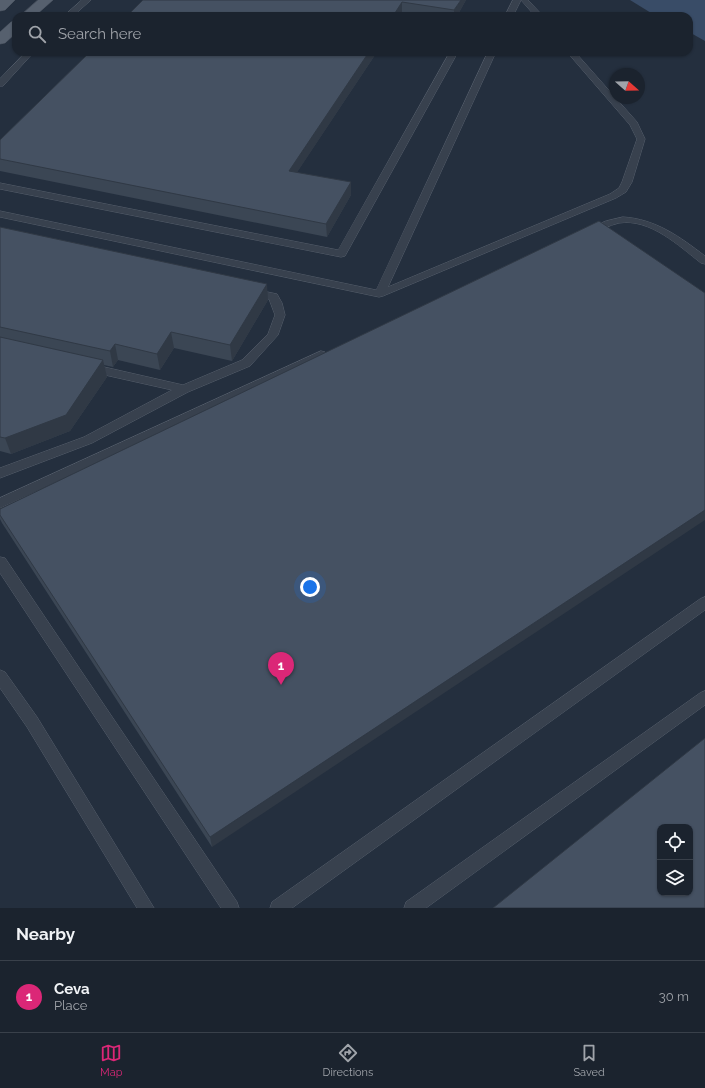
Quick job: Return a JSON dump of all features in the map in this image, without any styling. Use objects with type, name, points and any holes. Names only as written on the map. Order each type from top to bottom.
[{"type":"main road","points":[[0,6],[8,0]]},
{"type":"main road","points":[[32,12],[46,0]]},
{"type":"main road","points":[[0,40],[12,29]]},
{"type":"lane","points":[[73,12],[87,0]]},
{"type":"lane","points":[[511,12],[517,0]]},
{"type":"lane","points":[[524,0],[535,12]]},
{"type":"lane","points":[[0,84],[26,56]]},
{"type":"lane","points":[[3,186],[341,254],[452,56]]},
{"type":"lane","points":[[378,294],[490,56]]},
{"type":"lane","points":[[0,214],[378,294],[606,199],[623,190],[628,182],[641,140],[634,124],[574,56]]},
{"type":"lane","points":[[577,237],[606,224],[622,220],[636,220],[652,225],[668,234],[705,261]]},
{"type":"lane","points":[[0,473],[88,440],[184,389],[246,363],[273,335],[280,315],[277,303],[273,296],[242,290]]},
{"type":"lane","points":[[0,503],[332,350]]},
{"type":"lane","points":[[76,364],[184,389]]},
{"type":"lane","points":[[0,562],[231,908]]},
{"type":"lane","points":[[278,908],[705,603]]},
{"type":"lane","points":[[0,676],[32,722],[146,908]]},
{"type":"lane","points":[[412,908],[705,696]]},
{"type":"water","points":[[630,0],[705,0],[705,41],[693,34],[693,12],[650,12]]},
{"type":"building","points":[[143,0],[461,0],[454,10],[402,2],[396,12],[131,12]]},
{"type":"building","points":[[86,56],[366,56],[289,171],[351,182],[326,224],[0,159],[0,140]]},
{"type":"building","points":[[599,221],[705,293],[705,510],[210,837],[0,515],[0,509]]},
{"type":"building","points":[[0,227],[267,284],[230,345],[171,332],[157,354],[115,344],[110,351],[0,327]]},
{"type":"building","points":[[0,337],[103,360],[66,415],[5,438],[0,437]]},
{"type":"building","points":[[705,738],[705,908],[493,908]]},
{"type":"place","name":"Ceva","points":[[281,685]]}]
